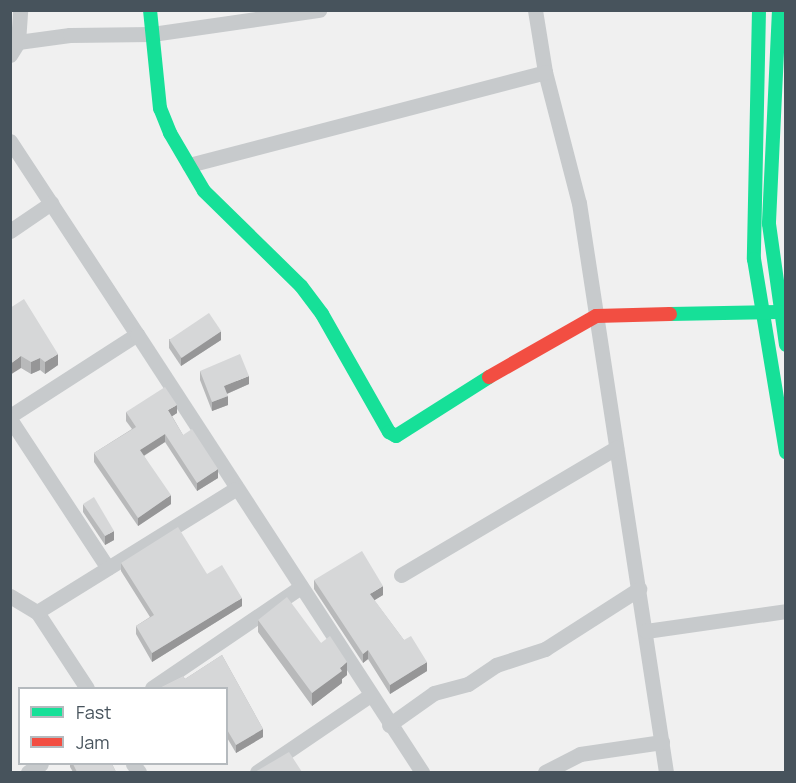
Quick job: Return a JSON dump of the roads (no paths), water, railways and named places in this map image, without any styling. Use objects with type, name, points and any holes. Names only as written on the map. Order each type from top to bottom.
[{"type":"street","points":[[20,10],[14,48],[70,34],[152,34],[213,18],[319,10]]},
{"type":"street","points":[[150,10],[160,108],[204,192],[301,286],[333,331],[389,432],[396,436],[539,346],[596,316],[779,312]]},
{"type":"street","points":[[535,10],[545,72],[579,203],[666,772]]},
{"type":"street","points":[[759,10],[753,189],[760,312],[786,452]]},
{"type":"street","points":[[779,10],[770,224],[779,312],[786,345]]},
{"type":"street","points":[[189,165],[545,72]]},
{"type":"street","points":[[10,141],[137,334],[369,696],[422,772]]},
{"type":"street","points":[[10,231],[51,203]]},
{"type":"street","points":[[108,568],[10,417],[137,334]]},
{"type":"street","points":[[401,575],[616,448]]},
{"type":"street","points":[[37,612],[235,489]]},
{"type":"street","points":[[153,687],[299,588]]},
{"type":"street","points":[[388,725],[434,693],[468,684],[496,665],[545,649],[639,590]]},
{"type":"street","points":[[10,596],[37,612],[86,687]]},
{"type":"street","points":[[646,631],[786,611]]},
{"type":"street","points":[[257,772],[369,696]]},
{"type":"street","points":[[545,772],[580,754],[662,742]]}]
